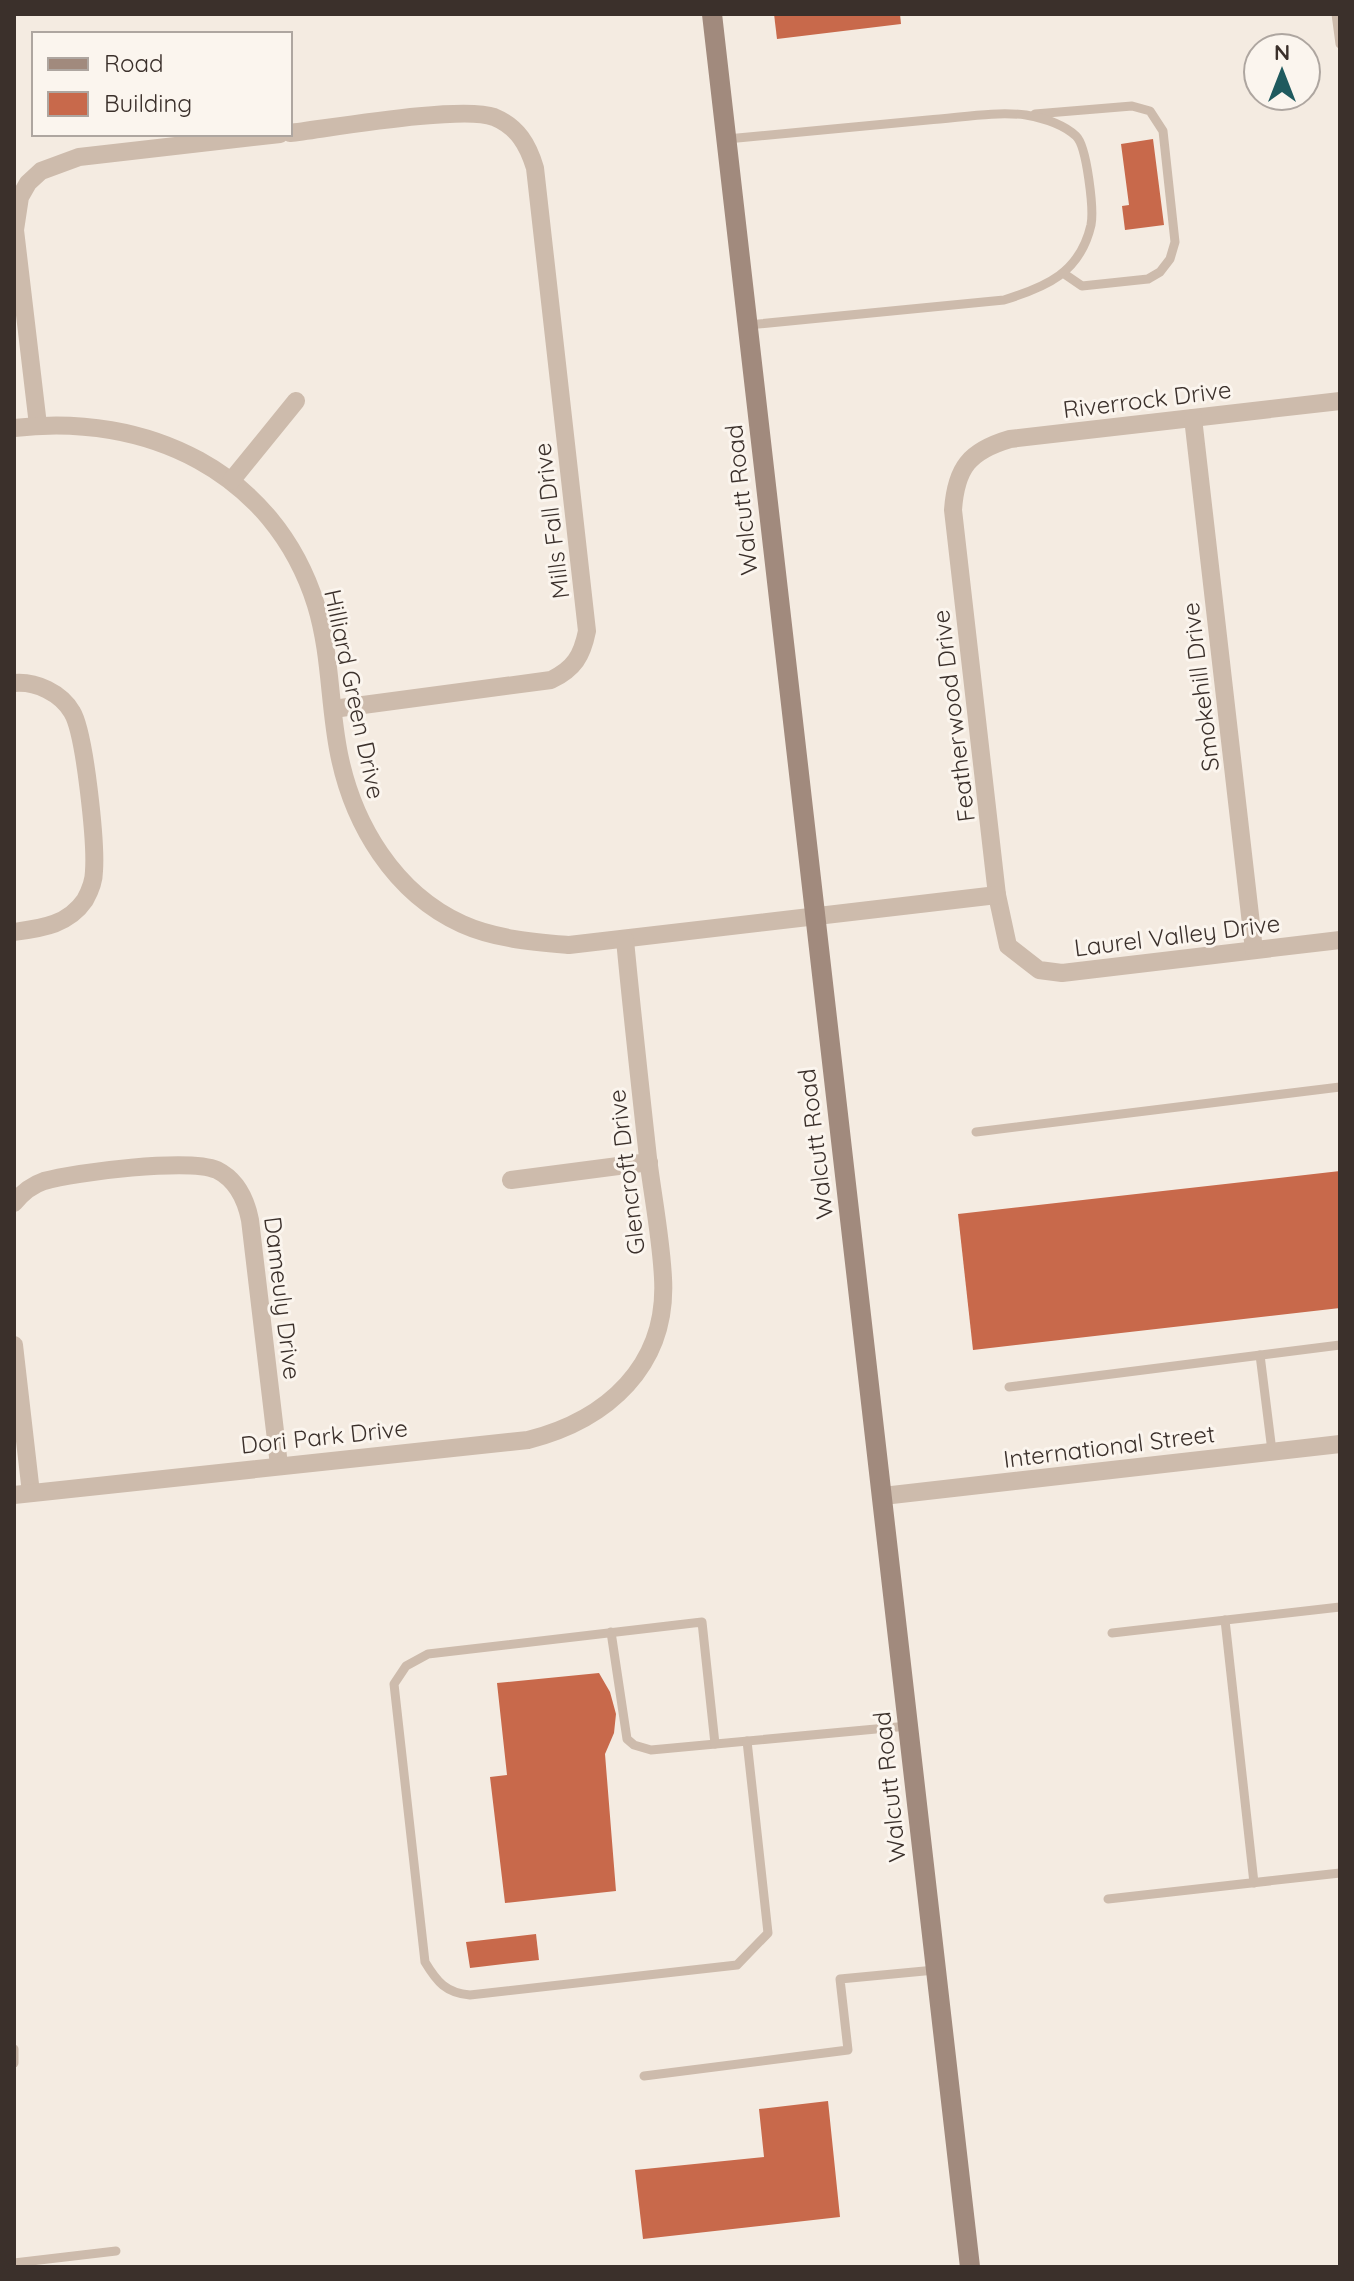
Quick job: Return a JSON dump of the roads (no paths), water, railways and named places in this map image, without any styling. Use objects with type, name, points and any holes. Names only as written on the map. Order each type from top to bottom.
[{"type":"street","name":"Walcutt Road","points":[[712,14],[970,2267]]},
{"type":"street","name":"Mills Fall Drive","points":[[292,133],[464,113],[491,116],[513,129],[529,149],[535,168],[586,612],[585,645],[579,659],[567,672],[551,680],[333,709]]},
{"type":"street","points":[[38,425],[15,230],[20,197],[28,183],[41,171],[79,157],[263,136]]},
{"type":"street","points":[[231,481],[296,401]]},
{"type":"street","name":"Riverrock Drive","points":[[967,462],[986,446],[1010,439],[1340,401]]},
{"type":"street","name":"Smokehill Drive","points":[[1193,418],[1254,950]]},
{"type":"street","name":"Hilliard Green Drive","points":[[14,428],[90,425],[140,434],[187,453],[231,481],[270,520],[298,563],[315,604],[327,655],[338,753],[353,808],[378,854],[416,892],[462,924],[517,940],[569,945],[815,919],[997,895]]},
{"type":"street","name":"Featherwood Drive","points":[[967,462],[955,485],[953,510],[997,895],[1008,946],[1023,960]]},
{"type":"street","points":[[14,683],[42,687],[60,697],[73,713],[81,739],[95,858],[94,875],[84,900],[57,924],[14,932]]},
{"type":"street","name":"Glencroft Drive","points":[[625,940],[663,1280],[662,1308],[654,1338],[625,1389]]},
{"type":"street","name":"Laurel Valley Drive","points":[[1023,960],[1039,970],[1062,973],[1340,940]]},
{"type":"street","points":[[511,1180],[649,1162]]},
{"type":"street","name":"Dameuly Drive","points":[[14,1203],[32,1186],[59,1178],[187,1163],[217,1170],[228,1177],[247,1204],[250,1220],[279,1465]]},
{"type":"street","points":[[14,1345],[23,1494]]},
{"type":"street","name":"Dori Park Drive","points":[[23,1494],[528,1440],[580,1422],[606,1407],[625,1389]]},
{"type":"street","name":"International Street","points":[[883,1496],[1340,1444]]},
{"type":"lane","points":[[1336,14],[1340,44]]},
{"type":"lane","points":[[727,139],[1132,106],[1150,111],[1163,131],[1175,242],[1170,259],[1160,272],[1148,279],[1082,286],[1063,273]]},
{"type":"lane","points":[[748,325],[1004,300],[1050,285],[1077,256],[1092,217],[1083,147],[1069,131],[1044,119],[1022,115]]},
{"type":"lane","points":[[976,1132],[1340,1087]]},
{"type":"lane","points":[[1009,1387],[1340,1345]]},
{"type":"lane","points":[[1260,1355],[1272,1451]]},
{"type":"lane","points":[[1112,1633],[1340,1607]]},
{"type":"lane","points":[[1225,1620],[1254,1883]]},
{"type":"lane","points":[[715,1744],[702,1622],[428,1654],[406,1666],[394,1684],[425,1962],[444,1987],[452,1994],[470,1995],[737,1965],[768,1933],[747,1741]]},
{"type":"lane","points":[[611,1632],[627,1739],[651,1750],[908,1726]]},
{"type":"lane","points":[[1108,1899],[1340,1873]]},
{"type":"lane","points":[[644,2076],[848,2050],[840,1979],[936,1970]]},
{"type":"lane","points":[[14,2049],[14,2063]]},
{"type":"lane","points":[[14,2263],[116,2251]]}]
